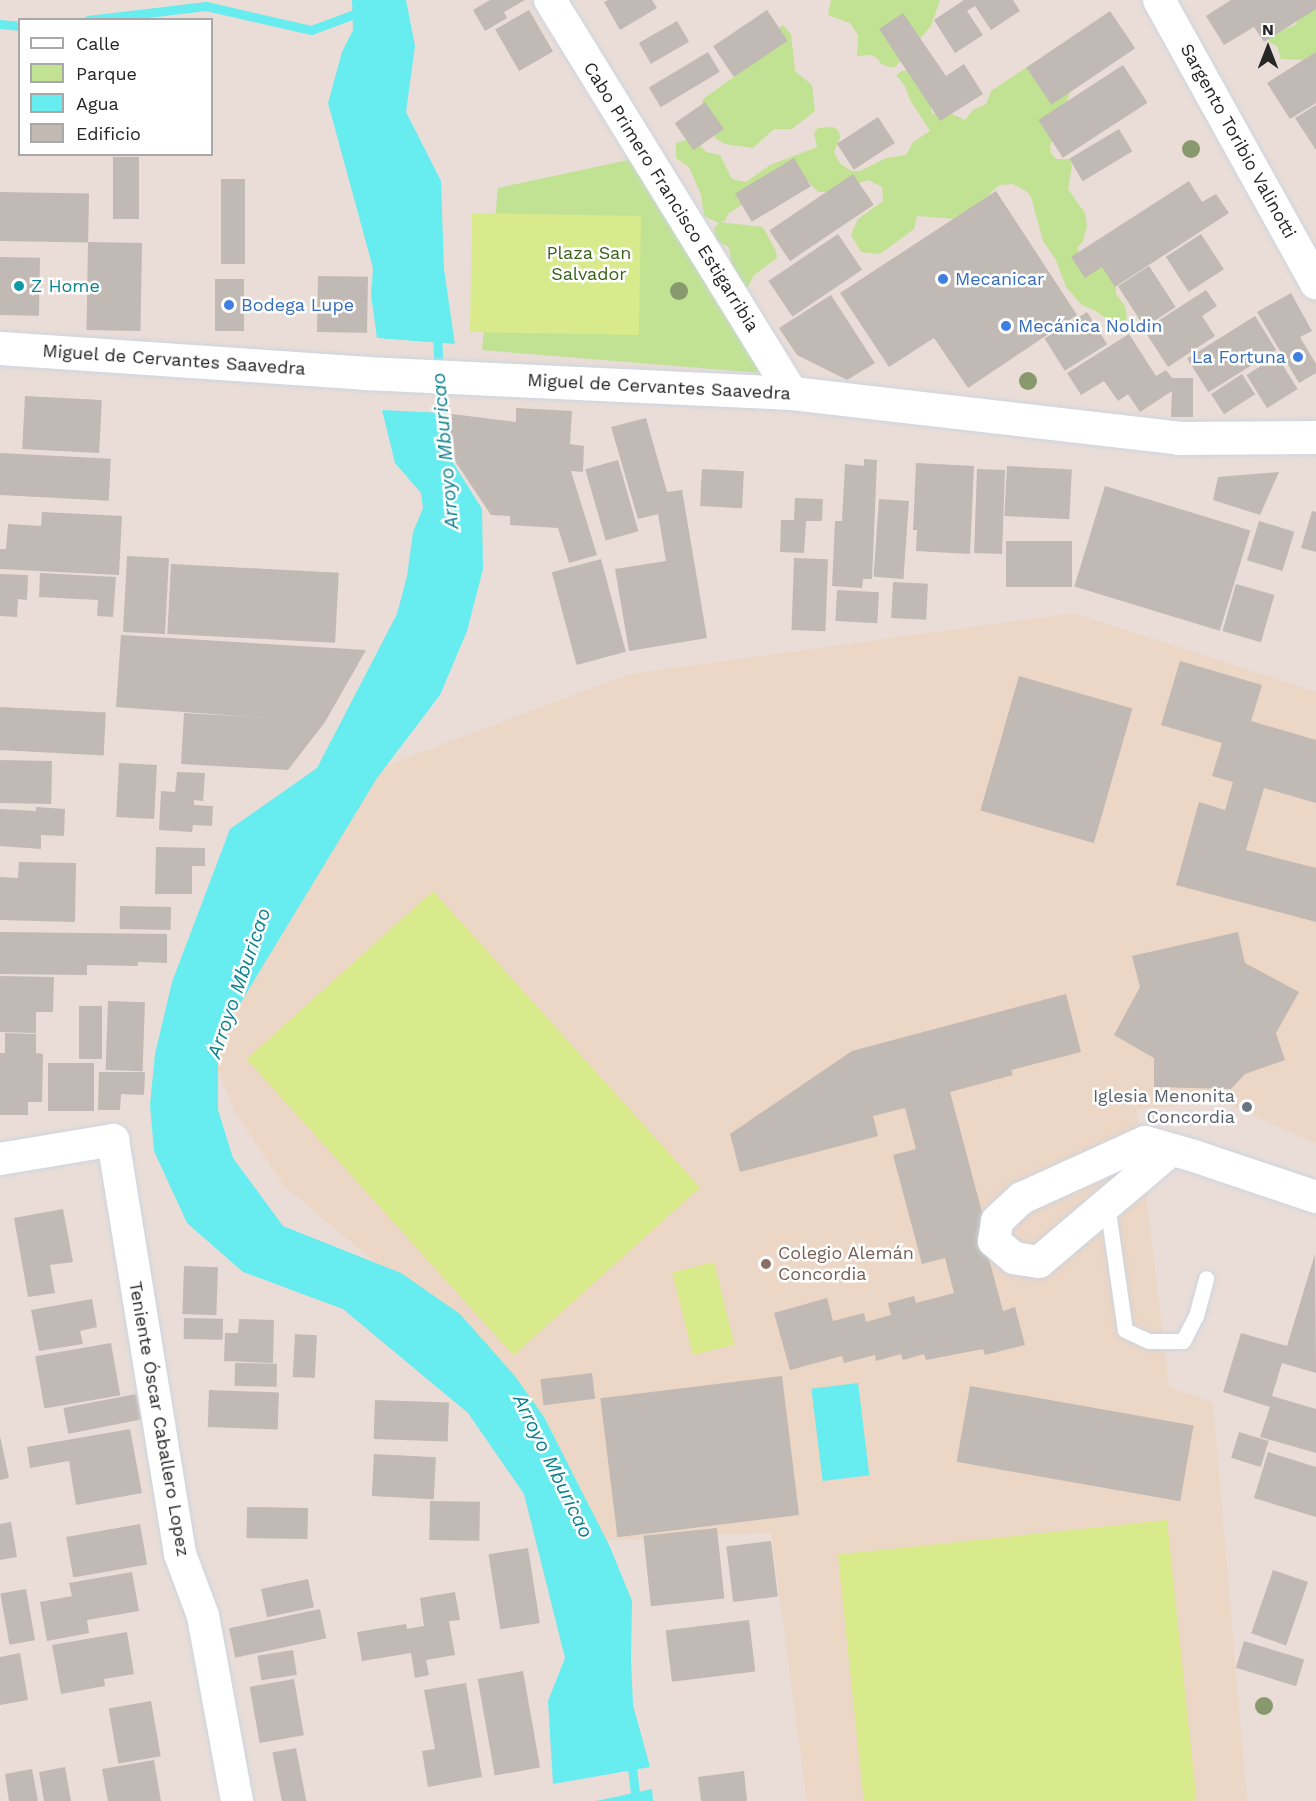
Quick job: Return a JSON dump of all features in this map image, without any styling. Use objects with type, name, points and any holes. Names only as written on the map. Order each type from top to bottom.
[{"type":"street","name":"Cabo Primero Francisco Estigarribia","points":[[550,0],[792,393]]},
{"type":"street","name":"Sargento Toribio Valinotti","points":[[1159,0],[1316,282]]},
{"type":"street","name":"Miguel de Cervantes Saavedra","points":[[0,348],[366,373],[472,376],[792,393],[1178,438],[1316,437]]},
{"type":"street","name":"Teniente Óscar Caballero Lopez","points":[[0,1159],[113,1140],[180,1554],[204,1616],[237,1801]]},
{"type":"street","points":[[1171,1150],[1039,1262],[1014,1258],[994,1241],[997,1221],[1022,1198],[1145,1142],[1171,1150],[1316,1197]]},
{"type":"lane","points":[[1107,1204],[1125,1330],[1149,1341],[1183,1341],[1196,1316],[1206,1278]]},
{"type":"shaded area","name":"Colegio Alemán Concordia","points":[[1074,613],[1316,692],[1316,1144],[1226,1103],[1136,1109],[1169,1387],[1213,1403],[1247,1801],[807,1801],[771,1533],[594,1541],[472,1344],[283,1185],[236,1114],[215,1063],[251,902],[372,771],[630,674]]},
{"type":"green space","points":[[831,0],[940,0],[931,26],[894,68],[881,64],[871,55],[857,56],[858,35],[850,23],[828,15]]},
{"type":"green space","points":[[1316,0],[1316,53],[1304,60],[1281,59],[1277,46],[1270,43],[1267,37],[1295,25],[1306,6]]},
{"type":"green space","points":[[783,25],[791,34],[795,71],[812,85],[815,111],[792,129],[774,129],[753,148],[725,144],[715,138],[714,127],[702,106],[703,99],[745,69],[745,49]]},
{"type":"green space","points":[[1036,61],[1070,93],[1050,146],[1051,153],[1056,159],[1070,159],[1072,166],[1068,189],[1085,213],[1087,227],[1083,241],[1078,247],[1079,254],[1108,264],[1122,274],[1116,287],[1116,294],[1125,306],[1127,318],[1122,324],[1115,325],[1096,311],[1082,305],[1066,287],[1056,260],[1043,241],[1031,197],[1026,191],[1013,184],[999,185],[982,201],[955,219],[917,216],[914,229],[880,254],[861,252],[851,235],[858,219],[883,201],[882,187],[868,180],[832,192],[818,192],[807,180],[800,177],[748,201],[728,214],[725,221],[719,222],[763,227],[776,251],[777,258],[754,275],[748,287],[741,287],[728,274],[731,260],[729,247],[716,241],[714,228],[719,223],[704,216],[701,195],[689,167],[676,158],[676,143],[689,139],[696,141],[706,152],[720,155],[732,179],[746,182],[770,165],[817,147],[814,133],[818,128],[833,127],[839,131],[840,138],[834,152],[840,164],[852,171],[860,171],[886,158],[906,155],[913,142],[930,131],[910,100],[905,86],[896,75],[902,71],[910,70],[929,99],[932,113],[938,116],[952,114],[965,120],[973,110],[986,104],[991,91]]},
{"type":"green space","name":"Plaza San Salvador","points":[[633,159],[773,374],[482,350],[498,188]]},
{"type":"green space","points":[[472,213],[641,216],[639,335],[470,332]]},
{"type":"green space","points":[[433,891],[700,1188],[513,1355],[246,1059]]},
{"type":"green space","points":[[714,1262],[735,1344],[693,1355],[672,1272]]},
{"type":"green space","points":[[1167,1520],[1196,1800],[864,1801],[838,1555]]},
{"type":"water","points":[[352,0],[406,0],[415,46],[406,112],[441,181],[444,269],[455,345],[377,338],[371,295],[373,268],[328,103],[342,52],[353,30]]},
{"type":"water","points":[[382,410],[442,413],[447,453],[482,509],[483,569],[467,631],[440,695],[377,778],[224,1030],[218,1052],[218,1110],[233,1158],[283,1226],[401,1273],[460,1314],[514,1375],[544,1417],[610,1547],[632,1601],[633,1705],[650,1767],[553,1784],[548,1701],[565,1658],[524,1494],[468,1413],[343,1309],[243,1272],[187,1223],[154,1151],[150,1105],[155,1054],[172,982],[230,829],[317,768],[397,614],[407,576],[413,532],[423,508],[421,493],[395,463]]},
{"type":"water","points":[[858,1383],[869,1475],[823,1481],[811,1389]]},
{"type":"water","points":[[652,1789],[653,1801],[596,1801]]},
{"type":"pier","points":[[373,338],[457,344],[458,346],[454,348],[376,341]]},
{"type":"building","points":[[490,0],[525,0],[504,12],[507,18],[485,31],[473,10]]},
{"type":"building","points":[[608,0],[652,0],[657,8],[620,30],[604,2]]},
{"type":"building","points":[[964,0],[1013,0],[1020,11],[991,30],[975,6],[967,11],[983,35],[955,53],[934,20]]},
{"type":"building","points":[[1231,0],[1316,0],[1316,9],[1264,42],[1254,27],[1224,45],[1206,16]]},
{"type":"building","points":[[529,10],[553,52],[519,71],[495,30]]},
{"type":"building","points":[[767,10],[788,41],[734,77],[713,46]]},
{"type":"building","points":[[1110,11],[1135,48],[1051,105],[1026,67]]},
{"type":"building","points":[[903,13],[946,76],[964,64],[983,94],[940,121],[879,29]]},
{"type":"building","points":[[677,21],[689,42],[651,64],[639,43]]},
{"type":"building","points":[[708,52],[720,72],[661,107],[649,88]]},
{"type":"building","points":[[1316,52],[1316,103],[1290,119],[1267,83]]},
{"type":"building","points":[[1123,65],[1148,103],[1063,158],[1038,120]]},
{"type":"building","points":[[705,102],[724,129],[694,150],[675,123]]},
{"type":"building","points":[[1316,105],[1316,150],[1295,118]]},
{"type":"building","points":[[878,117],[895,143],[854,170],[837,144]]},
{"type":"building","points":[[1119,129],[1132,151],[1083,181],[1069,159]]},
{"type":"building","points":[[113,157],[139,157],[139,219],[113,219]]},
{"type":"building","points":[[794,158],[811,186],[752,222],[735,194]]},
{"type":"building","points":[[853,174],[874,205],[790,261],[769,230]]},
{"type":"building","points":[[221,179],[245,179],[245,264],[221,264]]},
{"type":"building","points":[[1189,181],[1202,202],[1216,194],[1229,213],[1115,287],[1102,267],[1085,278],[1071,257]]},
{"type":"building","name":"Mecanicar","points":[[996,191],[1077,315],[968,388],[934,338],[889,367],[840,293]]},
{"type":"building","points":[[0,192],[89,194],[88,243],[0,241]]},
{"type":"building","points":[[838,234],[862,270],[792,317],[768,281]]},
{"type":"building","points":[[1201,234],[1224,269],[1189,292],[1166,257]]},
{"type":"building","points":[[88,242],[142,243],[140,331],[86,330]]},
{"type":"building","name":"Z Home","points":[[0,257],[40,258],[39,316],[0,315]]},
{"type":"building","points":[[1149,266],[1176,307],[1145,327],[1118,286]]},
{"type":"building","points":[[318,276],[368,277],[367,333],[317,332]]},
{"type":"building","name":"Bodega Lupe","points":[[215,279],[244,279],[244,331],[215,331]]},
{"type":"building","points":[[1206,290],[1217,306],[1202,316],[1215,336],[1168,367],[1144,330]]},
{"type":"building","points":[[1291,293],[1312,331],[1300,337],[1316,364],[1316,373],[1299,383],[1257,312]]},
{"type":"building","points":[[831,295],[875,363],[847,380],[797,355],[779,328]]},
{"type":"building","points":[[1087,312],[1107,344],[1065,371],[1045,338]]},
{"type":"building","points":[[1255,316],[1276,350],[1208,392],[1187,358]]},
{"type":"building","points":[[1129,334],[1156,376],[1166,370],[1172,378],[1193,378],[1193,417],[1171,417],[1172,391],[1140,412],[1128,394],[1118,401],[1104,381],[1081,395],[1067,373]]},
{"type":"building","points":[[1277,356],[1298,389],[1267,408],[1246,375]]},
{"type":"building","points":[[1242,374],[1255,394],[1224,414],[1211,394]]},
{"type":"building","points":[[25,396],[102,400],[99,453],[22,449]]},
{"type":"building","points":[[516,408],[572,411],[570,444],[584,446],[583,472],[571,471],[597,555],[569,563],[558,528],[510,525],[510,516],[491,515],[449,452],[452,414],[516,422]]},
{"type":"building","points":[[646,418],[667,492],[682,490],[707,638],[629,651],[615,569],[666,561],[658,514],[638,519],[611,427]]},
{"type":"building","points":[[0,453],[111,459],[109,501],[0,495]]},
{"type":"building","points":[[864,459],[877,460],[872,579],[863,579],[862,588],[832,586],[835,521],[842,521],[845,464],[864,466]]},
{"type":"building","points":[[618,460],[638,531],[606,541],[585,469]]},
{"type":"building","points":[[916,463],[974,466],[970,554],[916,551],[917,530],[913,530]]},
{"type":"building","points":[[1007,466],[1072,469],[1069,519],[1004,516]]},
{"type":"building","points":[[702,469],[744,471],[742,508],[700,506]]},
{"type":"building","points":[[977,469],[1005,470],[1002,554],[974,553]]},
{"type":"building","points":[[1279,472],[1260,515],[1213,500],[1218,477]]},
{"type":"building","points":[[1105,486],[1250,530],[1220,631],[1074,586]]},
{"type":"building","points":[[795,498],[823,499],[822,521],[806,521],[804,553],[780,552],[781,520],[794,520]]},
{"type":"building","points":[[879,499],[909,501],[903,579],[874,577]]},
{"type":"building","points":[[1312,511],[1316,512],[1316,552],[1301,548]]},
{"type":"building","points":[[42,512],[122,516],[119,575],[0,569],[0,549],[6,549],[8,524],[41,526]]},
{"type":"building","points":[[1259,521],[1294,532],[1282,571],[1247,560]]},
{"type":"building","points":[[1006,541],[1072,541],[1072,587],[1006,587]]},
{"type":"building","points":[[127,556],[169,558],[165,634],[123,632]]},
{"type":"building","points":[[794,558],[828,559],[825,631],[791,630]]},
{"type":"building","points":[[601,559],[626,652],[577,665],[552,572]]},
{"type":"building","points":[[171,564],[339,573],[335,643],[167,634]]},
{"type":"building","points":[[40,573],[116,577],[113,617],[97,616],[98,600],[39,597]]},
{"type":"building","points":[[0,574],[28,575],[27,600],[18,599],[17,617],[0,616]]},
{"type":"building","points":[[893,582],[928,584],[926,620],[891,618]]},
{"type":"building","points":[[1236,584],[1274,595],[1261,642],[1222,631]]},
{"type":"building","points":[[837,590],[879,592],[877,623],[835,621]]},
{"type":"building","points":[[121,635],[366,650],[325,722],[288,770],[181,764],[184,713],[267,718],[116,707]]},
{"type":"building","points":[[1180,661],[1262,685],[1251,721],[1316,740],[1316,803],[1264,788],[1246,850],[1316,868],[1316,922],[1176,885],[1199,802],[1225,810],[1233,782],[1212,776],[1222,743],[1161,725]]},
{"type":"building","points":[[1019,676],[1132,709],[1094,843],[980,811]]},
{"type":"building","points":[[0,707],[106,713],[104,755],[0,750]]},
{"type":"building","points":[[0,760],[52,761],[51,804],[0,803]]},
{"type":"building","points":[[119,763],[157,765],[154,819],[116,817]]},
{"type":"building","points":[[177,772],[205,773],[203,801],[194,800],[194,805],[213,806],[212,826],[193,825],[192,832],[159,830],[161,791],[175,792]]},
{"type":"building","points":[[36,807],[65,809],[64,836],[41,835],[41,849],[0,846],[0,809],[36,811]]},
{"type":"building","points":[[156,847],[205,848],[205,866],[192,866],[192,894],[155,894]]},
{"type":"building","points":[[19,862],[76,863],[75,922],[0,920],[0,877],[18,878]]},
{"type":"building","points":[[120,906],[171,907],[171,930],[120,929]]},
{"type":"building","points":[[0,932],[167,934],[167,963],[138,962],[138,966],[87,965],[87,975],[0,974]]},
{"type":"building","points":[[1238,932],[1245,963],[1299,992],[1276,1033],[1285,1060],[1245,1074],[1231,1089],[1154,1087],[1154,1058],[1114,1035],[1140,987],[1132,956]]},
{"type":"building","points":[[0,976],[54,977],[53,1012],[36,1012],[36,1033],[0,1032]]},
{"type":"building","points":[[1066,994],[1081,1052],[1011,1070],[1013,1075],[950,1092],[991,1246],[986,1248],[1003,1311],[1015,1307],[1025,1345],[985,1355],[983,1349],[926,1360],[924,1354],[903,1360],[901,1354],[876,1361],[875,1355],[844,1363],[842,1356],[790,1370],[774,1313],[827,1298],[833,1321],[864,1313],[866,1322],[891,1315],[888,1303],[914,1296],[916,1303],[954,1293],[945,1258],[922,1264],[893,1155],[916,1149],[905,1108],[873,1116],[878,1136],[740,1172],[730,1134],[852,1051]]},
{"type":"building","points":[[108,1001],[145,1002],[143,1071],[106,1070]]},
{"type":"building","points":[[79,1006],[102,1006],[102,1059],[79,1059]]},
{"type":"building","points":[[5,1033],[36,1034],[36,1053],[43,1054],[42,1102],[28,1102],[28,1115],[0,1115],[0,1053],[5,1053]]},
{"type":"building","points":[[48,1063],[94,1063],[94,1111],[48,1111]]},
{"type":"building","points":[[99,1072],[145,1072],[144,1095],[121,1094],[120,1110],[98,1110]]},
{"type":"building","points":[[63,1209],[73,1262],[50,1265],[55,1293],[28,1297],[14,1218]]},
{"type":"building","points":[[1315,1254],[1316,1373],[1282,1363],[1272,1396],[1316,1409],[1316,1453],[1260,1437],[1270,1407],[1223,1392],[1241,1333],[1287,1346]]},
{"type":"building","points":[[184,1266],[218,1267],[216,1315],[182,1314]]},
{"type":"building","points":[[92,1299],[97,1327],[80,1331],[83,1344],[39,1351],[31,1310]]},
{"type":"building","points":[[184,1318],[223,1319],[223,1340],[184,1339]]},
{"type":"building","points":[[239,1319],[274,1320],[273,1363],[224,1361],[225,1333],[238,1333]]},
{"type":"building","points":[[295,1334],[317,1335],[315,1378],[293,1377]]},
{"type":"building","points":[[111,1343],[120,1395],[44,1409],[35,1356]]},
{"type":"building","points":[[235,1363],[277,1364],[277,1387],[235,1386]]},
{"type":"building","points":[[592,1373],[595,1399],[544,1405],[540,1379]]},
{"type":"building","points":[[782,1376],[799,1515],[617,1537],[600,1398]]},
{"type":"building","points":[[970,1386],[1194,1425],[1180,1501],[957,1462]]},
{"type":"building","points":[[209,1390],[279,1392],[278,1429],[208,1427]]},
{"type":"building","points":[[136,1394],[141,1420],[68,1434],[63,1408]]},
{"type":"building","points":[[375,1400],[449,1403],[448,1442],[374,1439]]},
{"type":"building","points":[[130,1429],[142,1493],[76,1505],[69,1461],[30,1468],[27,1447]]},
{"type":"building","points":[[1239,1432],[1269,1441],[1261,1467],[1231,1458]]},
{"type":"building","points":[[0,1436],[9,1478],[0,1480]]},
{"type":"building","points":[[1268,1452],[1316,1467],[1316,1517],[1254,1498]]},
{"type":"building","points":[[374,1454],[436,1457],[434,1499],[372,1496]]},
{"type":"building","points":[[430,1501],[480,1502],[479,1541],[429,1540]]},
{"type":"building","points":[[247,1507],[308,1508],[307,1539],[246,1538]]},
{"type":"building","points":[[11,1522],[17,1557],[0,1560],[0,1524]]},
{"type":"building","points":[[140,1524],[147,1564],[73,1577],[66,1537]]},
{"type":"building","points":[[717,1528],[724,1599],[651,1606],[643,1536]]},
{"type":"building","points":[[771,1541],[778,1597],[733,1602],[726,1546]]},
{"type":"building","points":[[528,1548],[540,1623],[500,1629],[488,1554]]},
{"type":"building","points":[[1273,1570],[1308,1582],[1286,1645],[1251,1633]]},
{"type":"building","points":[[132,1572],[139,1611],[87,1620],[89,1633],[47,1641],[40,1602],[72,1596],[69,1583]]},
{"type":"building","points":[[308,1579],[314,1607],[267,1617],[261,1589]]},
{"type":"building","points":[[26,1589],[35,1640],[9,1645],[0,1594]]},
{"type":"building","points":[[455,1592],[460,1620],[449,1621],[455,1655],[426,1660],[429,1675],[415,1678],[411,1653],[362,1661],[357,1632],[406,1624],[407,1629],[424,1626],[420,1598]]},
{"type":"building","points":[[320,1609],[326,1638],[235,1658],[229,1628]]},
{"type":"building","points":[[749,1620],[755,1672],[672,1682],[666,1630]]},
{"type":"building","points":[[127,1632],[134,1674],[104,1679],[105,1686],[61,1694],[52,1645]]},
{"type":"building","points":[[1244,1641],[1304,1659],[1296,1686],[1236,1668]]},
{"type":"building","points":[[293,1650],[297,1675],[261,1680],[257,1656]]},
{"type":"building","points":[[20,1653],[28,1700],[0,1705],[0,1657]]},
{"type":"building","points":[[523,1671],[540,1768],[495,1775],[478,1679]]},
{"type":"building","points":[[294,1679],[304,1735],[260,1743],[250,1687]]},
{"type":"building","points":[[466,1683],[482,1777],[428,1787],[422,1751],[435,1749],[424,1690]]},
{"type":"building","points":[[151,1701],[161,1756],[118,1764],[109,1708]]},
{"type":"building","points":[[296,1748],[306,1801],[282,1801],[272,1753]]},
{"type":"building","points":[[154,1760],[161,1801],[108,1801],[102,1769]]},
{"type":"building","points":[[65,1767],[71,1801],[44,1801],[39,1772]]},
{"type":"building","points":[[32,1769],[38,1801],[9,1801],[5,1774]]},
{"type":"building","points":[[744,1771],[747,1801],[701,1801],[698,1777]]},
{"type":"waterway","points":[[105,18],[206,6],[311,30],[363,11]]},
{"type":"waterway","points":[[0,24],[18,26]]},
{"type":"waterway","name":"Arroyo Mburicao","points":[[437,333],[441,424]]},
{"type":"waterway","name":"Arroyo Mburicao","points":[[631,1759],[636,1801]]},
{"type":"place","name":"Mecanicar","points":[[943,279]]},
{"type":"place","name":"Z Home","points":[[19,286]]},
{"type":"place","name":"Bodega Lupe","points":[[229,305]]},
{"type":"place","name":"Mecánica Noldin","points":[[1006,326]]},
{"type":"place","name":"La Fortuna","points":[[1298,357]]},
{"type":"place","name":"Iglesia Menonita Concordia","points":[[1247,1107]]},
{"type":"place","name":"Colegio Alemán Concordia","points":[[766,1264]]}]
